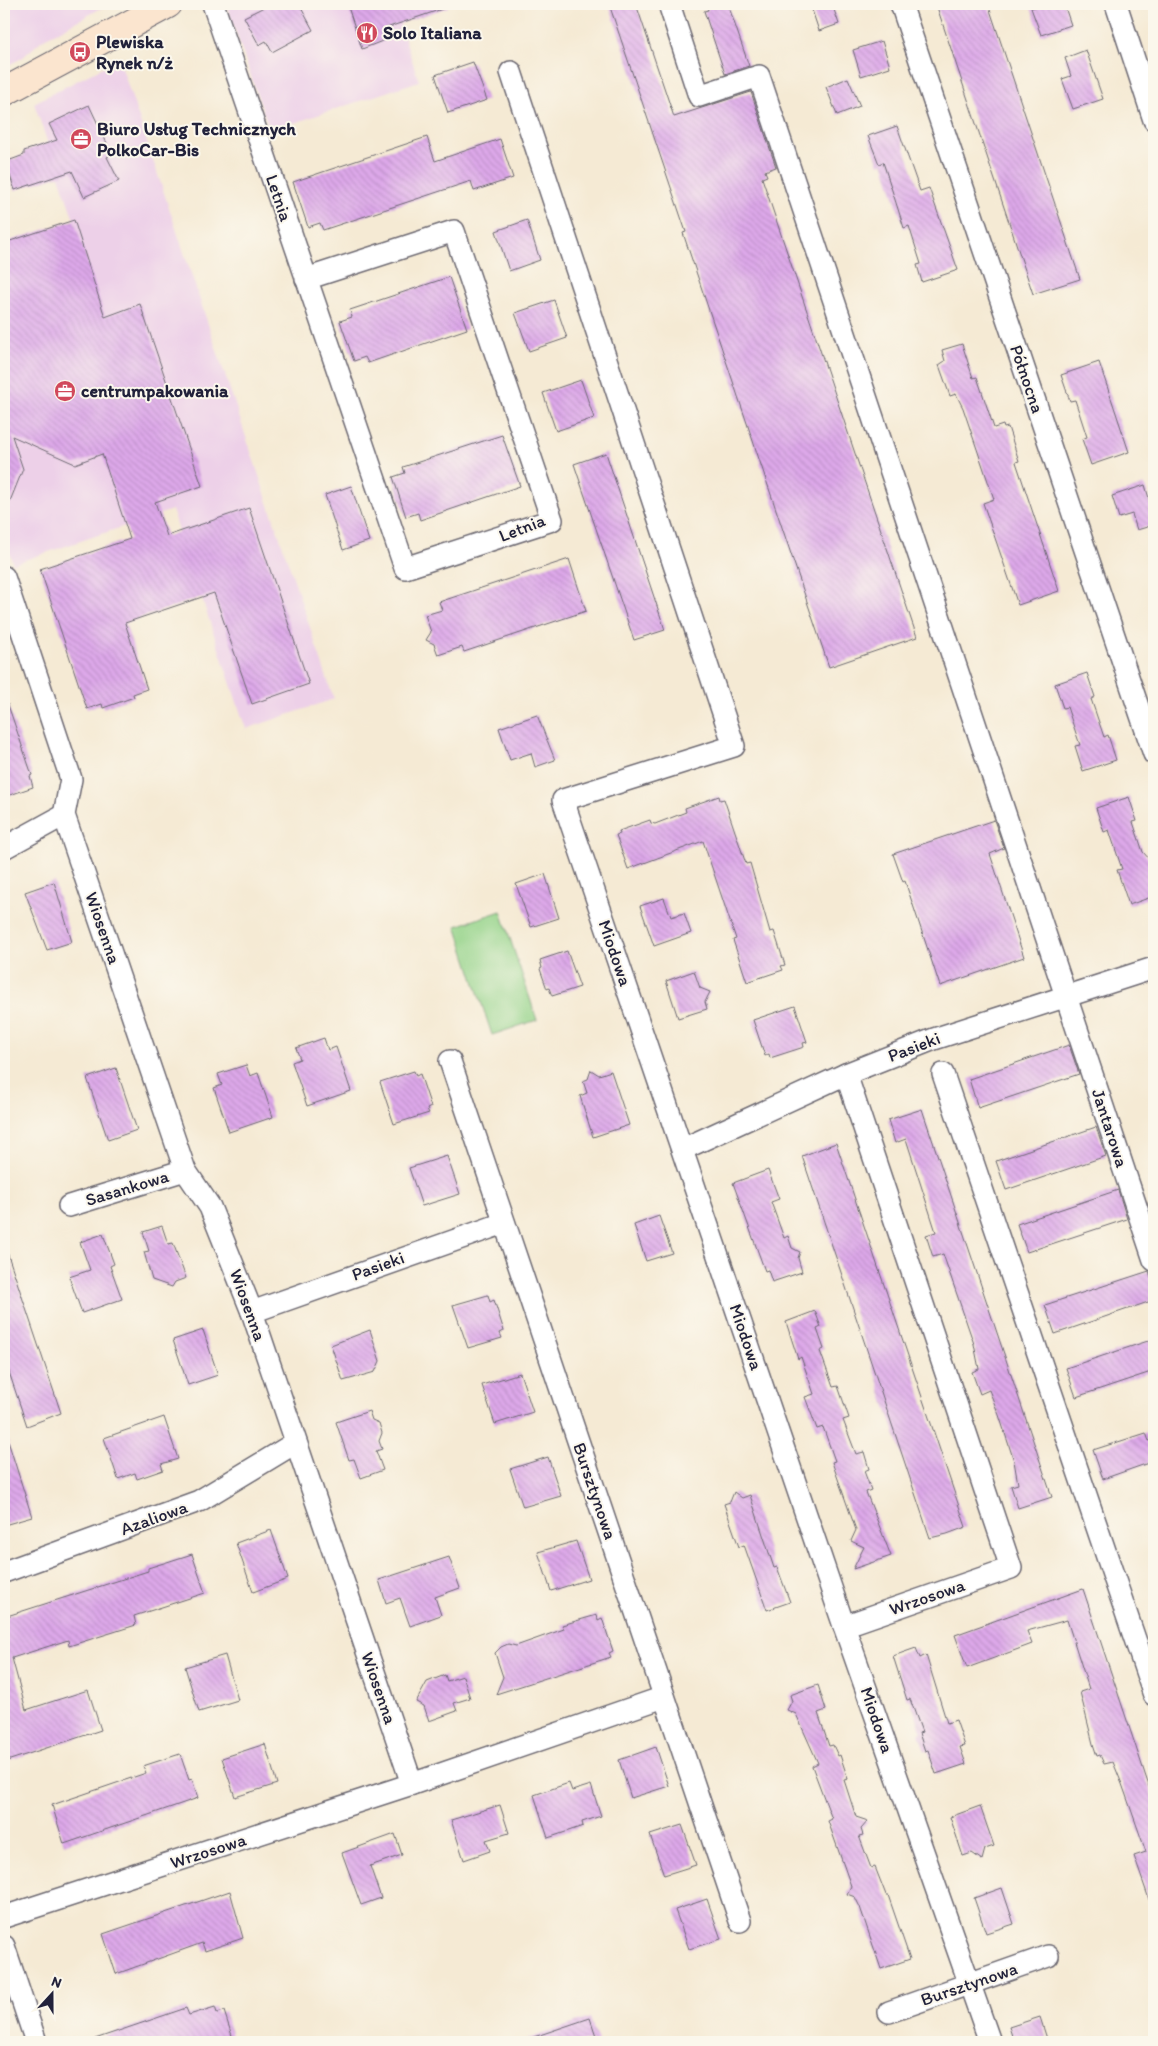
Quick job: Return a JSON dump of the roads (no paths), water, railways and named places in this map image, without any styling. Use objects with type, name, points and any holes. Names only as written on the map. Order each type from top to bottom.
[{"type":"street","points":[[4,92],[168,4]]},
{"type":"street","name":"Letnia","points":[[212,4],[306,279],[405,568],[552,520],[454,231],[306,279]]},
{"type":"street","name":"Jantarowa","points":[[668,4],[699,96],[759,76],[1154,1260]]},
{"type":"street","name":"Północna","points":[[901,4],[1154,754]]},
{"type":"street","points":[[1116,4],[1154,120]]},
{"type":"street","name":"Miodowa","points":[[510,72],[734,746],[563,800],[844,1626],[990,2042]]},
{"type":"street","points":[[4,577],[71,780],[64,815],[4,848]]},
{"type":"street","name":"Wiosenna","points":[[64,815],[185,1170],[210,1206],[252,1312],[412,1784]]},
{"type":"street","name":"Pasieki","points":[[683,1149],[846,1074],[948,1034],[1154,968]]},
{"type":"street","name":"Bursztynowa","points":[[450,1061],[740,1921]]},
{"type":"street","name":"Wrzosowa","points":[[844,1626],[1011,1568],[846,1074]]},
{"type":"street","points":[[943,1074],[1154,1695]]},
{"type":"street","name":"Sasankowa","points":[[69,1206],[185,1170]]},
{"type":"street","name":"Pasieki","points":[[252,1312],[504,1223]]},
{"type":"street","name":"Azaliowa","points":[[4,1572],[199,1502],[295,1443]]},
{"type":"street","points":[[412,1784],[664,1697]]},
{"type":"street","name":"Wrzosowa","points":[[4,1917],[412,1784]]},
{"type":"street","points":[[4,1946],[36,2042]]},
{"type":"street","name":"Bursztynowa","points":[[889,2012],[1048,1956]]},
{"type":"place","name":"Solo Italiana","points":[[367,33]]},
{"type":"place","name":"Plewiska Rynek n/ż","points":[[80,52]]},
{"type":"place","name":"Biuro Usług Technicznych PolkoCar-Bis","points":[[81,139]]},
{"type":"place","name":"centrumpakowania","points":[[65,391]]}]
